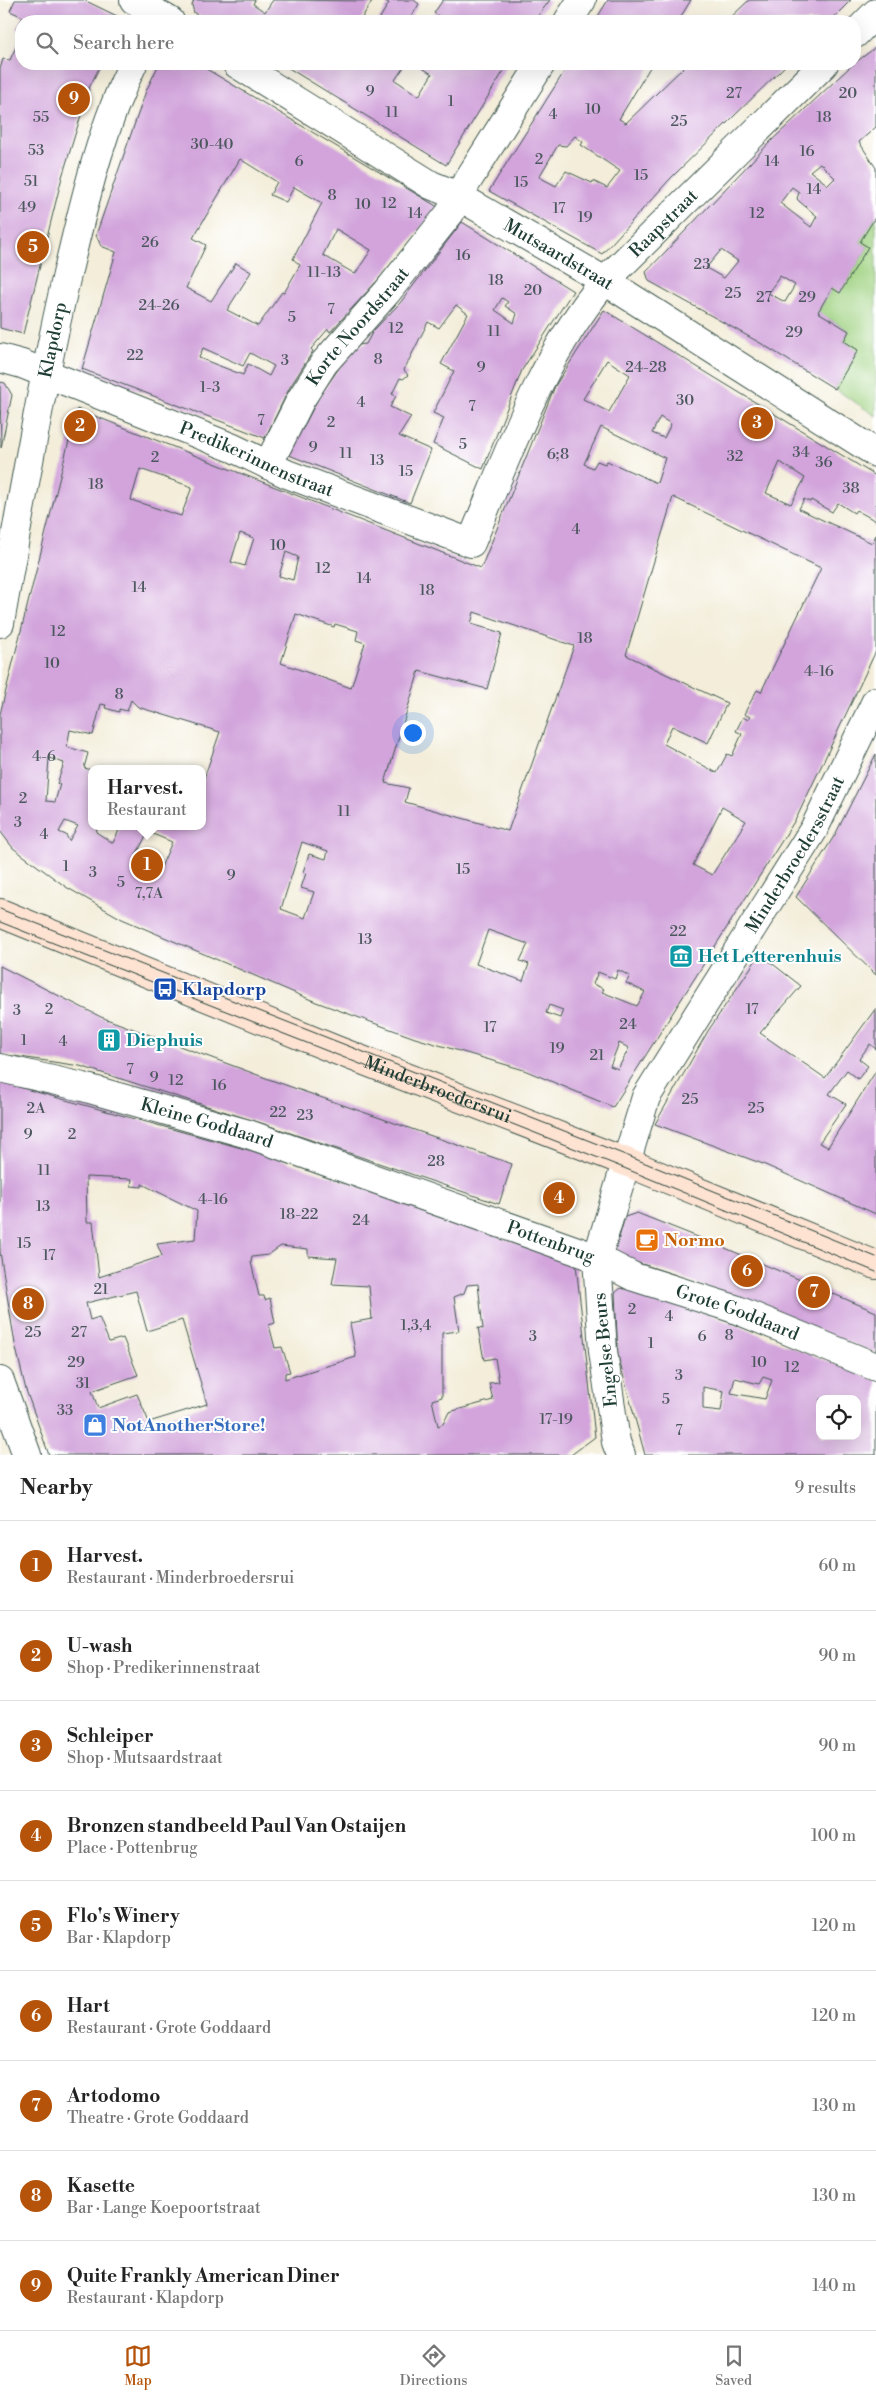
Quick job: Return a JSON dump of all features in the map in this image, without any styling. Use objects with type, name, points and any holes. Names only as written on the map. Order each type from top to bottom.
[{"type":"street","points":[[572,15],[582,0]]},
{"type":"street","points":[[861,28],[876,12]]},
{"type":"street","name":"Klapdorp","points":[[0,623],[44,374],[80,221],[116,99],[130,70]]},
{"type":"street","name":"Mutsaardstraat","points":[[247,70],[431,185],[458,196],[605,281],[876,452]]},
{"type":"street","name":"Korte Noordstraat","points":[[268,465],[302,399],[324,363],[393,285],[450,213],[458,196],[537,70]]},
{"type":"street","name":"Raapstraat","points":[[471,543],[544,372],[589,300],[605,281],[818,70]]},
{"type":"street","name":"Predikerinnenstraat","points":[[0,358],[22,364],[233,448],[268,465],[471,543]]},
{"type":"street","name":"Minderbroedersstraat","points":[[626,1162],[646,1097],[814,829],[876,701]]},
{"type":"street","name":"Minderbroedersrui","points":[[0,913],[336,1050],[626,1162],[876,1265]]},
{"type":"street","name":"Kleine Goddaard","points":[[0,1068],[83,1087],[248,1134],[410,1190]]},
{"type":"street","name":"Pottenbrug","points":[[410,1190],[597,1258],[626,1162]]},
{"type":"street","name":"Grote Goddaard","points":[[597,1258],[634,1277],[735,1309],[876,1367]]},
{"type":"street","name":"Engelse Beurs","points":[[597,1258],[603,1351],[613,1451]]},
{"type":"street","points":[[0,1381],[27,1455]]},
{"type":"green space","points":[[875,216],[876,416],[835,389],[858,351],[844,341],[849,331],[818,312],[832,288],[840,292],[868,247],[860,242]]},
{"type":"building","points":[[15,0],[84,0],[115,15],[19,15],[10,11]]},
{"type":"building","points":[[194,0],[255,0],[253,4],[265,12],[273,0],[372,1],[364,15],[198,15],[194,13],[192,5]]},
{"type":"building","points":[[383,0],[414,0],[419,4],[413,15],[382,15],[389,3]]},
{"type":"building","points":[[443,0],[550,0],[539,15],[437,15],[434,13]]},
{"type":"building","points":[[608,0],[691,0],[682,15],[599,15]]},
{"type":"building","points":[[749,0],[851,0],[836,15],[733,15]]},
{"type":"building","points":[[876,47],[876,127],[859,142],[876,168],[876,216],[860,242],[868,247],[840,293],[832,288],[818,312],[849,331],[844,341],[858,350],[835,389],[762,344],[649,281],[646,272],[772,140],[847,70],[861,70],[861,58]],"holes":[[[820,163],[835,178],[828,185],[810,171]],[[792,187],[799,192],[797,199],[817,216],[811,227],[780,203]],[[721,250],[738,261],[724,278],[706,268]],[[780,276],[795,285],[785,302],[768,293]]]},
{"type":"building","points":[[15,49],[15,70],[98,70],[90,86],[62,177],[23,334],[0,328],[0,69],[3,59],[10,60]]},
{"type":"building","points":[[156,70],[208,70],[438,207],[377,281],[330,332],[328,329],[311,349],[313,351],[290,387],[265,438],[82,369],[116,252],[101,246],[96,235],[146,91]],"holes":[[[240,159],[277,182],[270,195],[286,202],[294,187],[322,203],[293,259],[300,265],[284,293],[282,292],[258,326],[227,310],[251,272],[236,263],[211,301],[186,288],[206,245],[193,238]],[[336,229],[371,250],[355,274],[323,255]],[[203,348],[243,366],[250,353],[274,366],[269,376],[248,364],[243,375],[199,358]]]},
{"type":"building","points":[[292,70],[402,70],[395,80],[419,96],[432,74],[426,70],[504,70],[446,165]]},
{"type":"building","points":[[565,70],[648,70],[619,119],[626,123],[681,70],[781,70],[671,178],[602,254],[489,191]],"holes":[[[575,136],[583,142],[581,145],[620,171],[607,188],[566,171],[556,186],[539,177],[558,145],[566,146]]]},
{"type":"building","points":[[462,222],[573,291],[522,370],[483,469],[433,444],[444,418],[433,413],[454,371],[441,364],[468,314],[456,305],[439,328],[428,322],[404,370],[408,375],[403,379],[400,378],[392,394],[396,396],[390,407],[411,417],[399,436],[431,450],[410,503],[289,455],[319,397],[339,368],[359,345],[366,344],[373,331],[400,303]],"holes":[[[502,298],[508,302],[505,306],[517,314],[514,323],[495,310]]]},
{"type":"building","points":[[604,310],[876,476],[876,521],[856,510],[854,513],[838,503],[832,512],[811,500],[810,502],[804,499],[799,509],[872,543],[876,535],[876,651],[797,817],[613,1107],[524,1070],[415,1038],[316,1002],[122,919],[66,887],[13,848],[0,831],[0,714],[77,409],[481,568],[555,386]],"holes":[[[607,360],[630,375],[609,412],[583,399]],[[660,417],[671,424],[664,438],[652,433]],[[601,427],[665,458],[657,483],[607,461],[605,464],[597,461],[593,468],[584,464]],[[780,462],[805,478],[791,504],[766,493]],[[140,469],[192,487],[181,516],[131,500]],[[673,497],[821,568],[761,692],[757,690],[744,714],[750,717],[748,720],[743,717],[736,731],[742,734],[732,756],[727,754],[717,773],[664,744],[672,726],[708,743],[727,703],[626,655]],[[240,533],[254,538],[245,566],[231,562]],[[286,552],[298,557],[293,580],[279,576]],[[474,612],[574,646],[508,831],[405,802],[409,788],[385,783],[419,671],[487,689],[502,633],[471,624]],[[296,614],[334,627],[335,624],[358,631],[356,640],[365,643],[351,688],[281,663]],[[49,758],[64,763],[57,784],[60,784],[55,802],[46,801]],[[722,807],[746,821],[712,875],[693,865]],[[65,821],[78,826],[69,841],[66,835],[59,832]],[[148,832],[172,842],[161,867],[136,855]],[[302,842],[328,851],[326,859],[309,854],[303,872],[306,873],[301,888],[314,892],[305,918],[281,909]],[[488,930],[528,944],[520,961],[529,964],[523,981],[476,964]],[[618,970],[630,976],[626,983],[645,992],[637,1006],[602,992],[604,989],[593,984],[598,972],[615,979]],[[549,1005],[563,1010],[560,1018],[546,1013]],[[619,1043],[629,1048],[618,1069],[610,1066]]]},
{"type":"building","points":[[0,382],[5,383],[12,395],[1,448]]},
{"type":"building","points":[[876,754],[876,975],[796,897],[836,833]]},
{"type":"building","points":[[760,954],[801,986],[760,1033],[825,1078],[876,1008],[876,1049],[870,1044],[859,1059],[868,1066],[858,1079],[847,1070],[829,1094],[846,1104],[819,1143],[828,1147],[876,1071],[876,1214],[763,1164],[655,1124],[708,1031]]},
{"type":"building","points":[[0,966],[101,1017],[274,1081],[512,1164],[499,1204],[261,1123],[80,1066],[0,1054]]},
{"type":"building","points":[[0,1082],[256,1152],[352,1183],[576,1264],[595,1437],[571,1455],[49,1455],[26,1390],[15,1344],[0,1252]],"holes":[[[86,1177],[132,1179],[131,1186],[142,1187],[142,1184],[197,1211],[195,1239],[157,1244],[162,1256],[99,1277],[93,1222],[87,1222]],[[281,1246],[308,1249],[308,1256],[337,1258],[332,1284],[369,1286],[372,1319],[350,1323],[356,1357],[285,1379],[285,1373],[290,1372],[282,1347],[275,1348],[269,1325],[275,1323],[270,1298],[265,1300],[264,1296],[259,1296],[251,1262],[252,1257],[268,1255]],[[478,1284],[483,1329],[478,1328],[484,1360],[495,1358],[499,1382],[489,1383],[493,1400],[449,1412],[443,1424],[438,1426],[432,1400],[442,1397],[442,1333],[459,1331],[454,1297],[464,1293],[467,1285]],[[136,1291],[147,1331],[182,1320],[207,1404],[149,1422],[137,1394],[98,1408],[92,1391],[138,1375],[123,1338],[109,1342],[99,1317],[90,1320],[86,1303]]]},
{"type":"building","points":[[637,1213],[876,1312],[876,1353],[673,1274],[614,1255],[625,1217]]},
{"type":"building","points":[[621,1288],[692,1308],[876,1380],[876,1455],[645,1455],[618,1356],[615,1293]],"holes":[[[763,1377],[772,1380],[765,1399],[731,1393],[735,1378],[759,1384]],[[703,1387],[724,1391],[721,1411],[703,1409]]]},
{"type":"tram line","points":[[0,909],[628,1156],[876,1257]]},
{"type":"tram line","points":[[0,922],[624,1168],[876,1272]]},
{"type":"place","name":"Quite Frankly American Diner","points":[[74,99]]},
{"type":"place","name":"Flo's Winery","points":[[33,247]]},
{"type":"place","name":"Schleiper","points":[[757,423]]},
{"type":"place","name":"U-wash","points":[[80,426]]},
{"type":"place","name":"Harvest.","points":[[147,865]]},
{"type":"place","name":"Het Letterenhuis","points":[[681,956]]},
{"type":"place","name":"Klapdorp","points":[[165,989]]},
{"type":"place","name":"Diephuis","points":[[109,1040]]},
{"type":"place","name":"Bronzen standbeeld Paul Van Ostaijen","points":[[559,1198]]},
{"type":"place","name":"Normo","points":[[647,1240]]},
{"type":"place","name":"Hart","points":[[747,1271]]},
{"type":"place","name":"Artodomo","points":[[814,1292]]},
{"type":"place","name":"Kasette","points":[[28,1304]]},
{"type":"place","name":"NotAnotherStore!","points":[[95,1425]]}]
